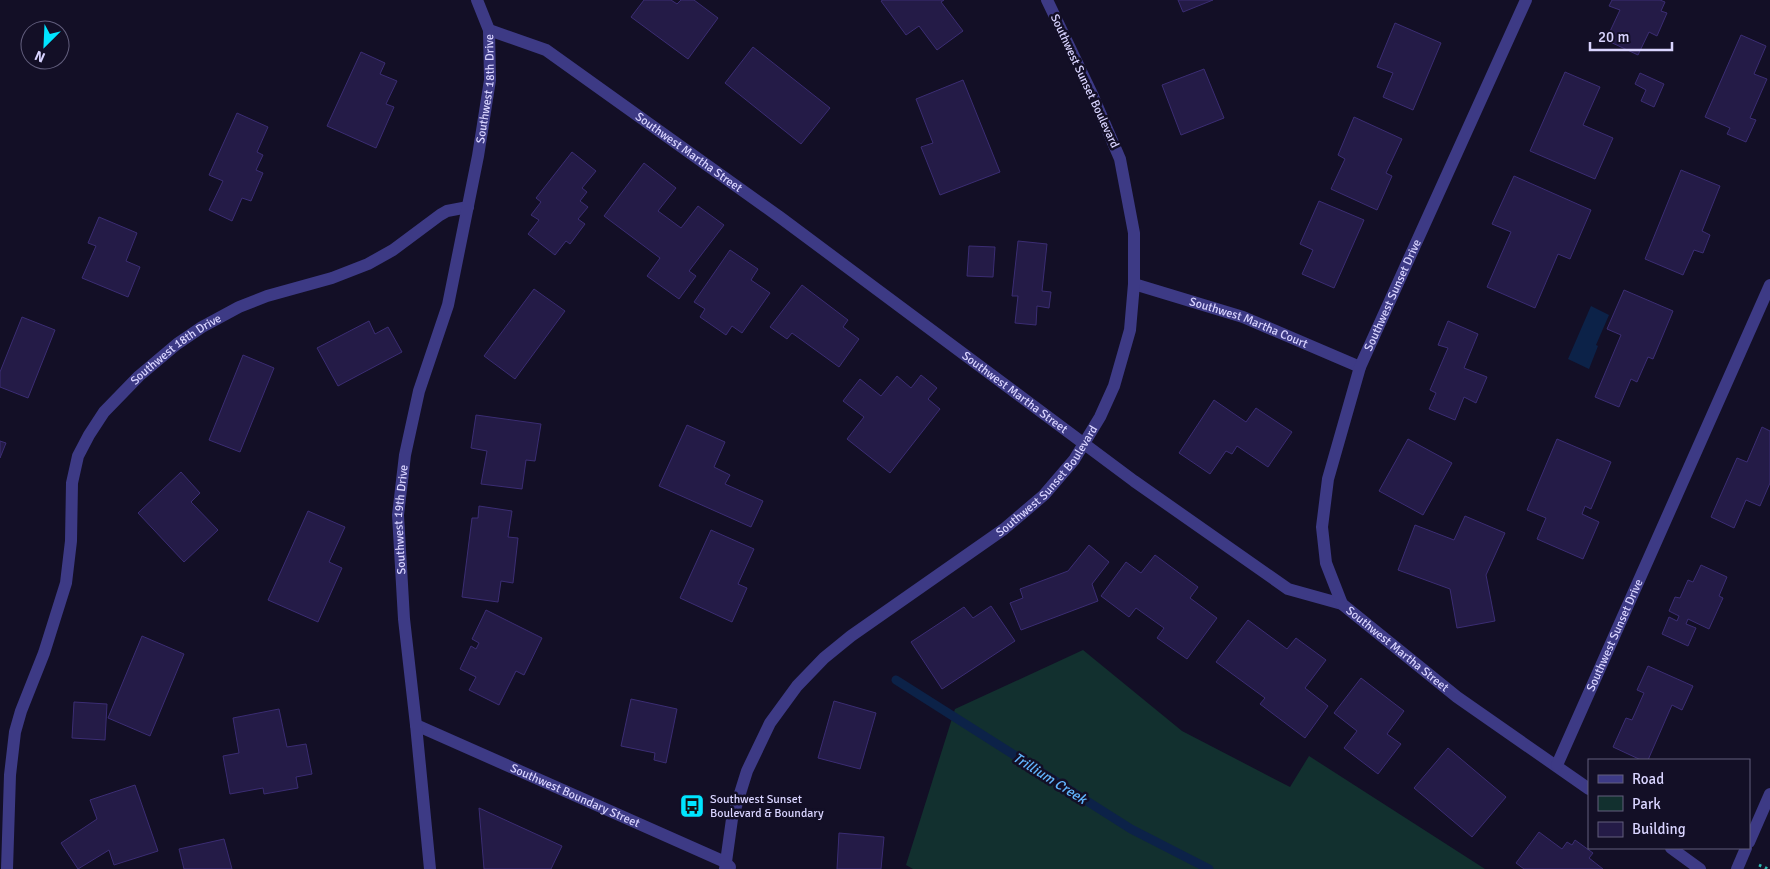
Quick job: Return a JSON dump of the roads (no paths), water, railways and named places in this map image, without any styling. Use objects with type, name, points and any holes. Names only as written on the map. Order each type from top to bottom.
[{"type":"street","name":"Southwest 18th Drive","points":[[7,869],[4,832],[15,732],[21,711],[44,653],[66,583],[71,541],[72,484],[78,456],[88,435],[104,412],[139,376],[177,344],[202,327],[239,307],[267,296],[332,278],[368,264],[394,250],[447,211],[468,207],[490,80],[489,30],[477,0]]},
{"type":"street","name":"Southwest Sunset Boulevard","points":[[728,867],[732,819],[747,771],[770,723],[798,686],[824,658],[851,636],[1004,528],[1044,495],[1074,460],[1100,417],[1114,386],[1130,330],[1134,284],[1134,233],[1120,159],[1092,94],[1047,0]]},
{"type":"street","name":"Southwest Sunset Drive","points":[[1342,604],[1326,563],[1322,527],[1328,479],[1360,367],[1526,0]]},
{"type":"street","name":"Southwest Martha Street","points":[[489,30],[546,50],[781,218],[1134,481],[1288,589],[1342,604],[1456,697],[1588,787]]},
{"type":"street","name":"Southwest 19th Drive","points":[[430,869],[404,619],[398,515],[405,455],[419,392],[448,305],[468,207]]},
{"type":"street","name":"Southwest Martha Court","points":[[1134,284],[1243,317],[1360,367]]},
{"type":"street","name":"Southwest Sunset Drive","points":[[1557,765],[1770,285]]},
{"type":"street","name":"Southwest Boundary Street","points":[[416,725],[728,867]]},
{"type":"street","points":[[1750,840],[1770,794]]},
{"type":"street","points":[[1672,849],[1700,869]]},
{"type":"street","points":[[1737,869],[1746,849]]},
{"type":"water","points":[[1591,306],[1609,315],[1596,345],[1598,346],[1589,369],[1568,359]]},
{"type":"waterway","name":"Trillium Creek","points":[[896,680],[1131,829],[1209,869]]},
{"type":"place","name":"Southwest Sunset Boulevard & Boundary","points":[[692,806]]}]
